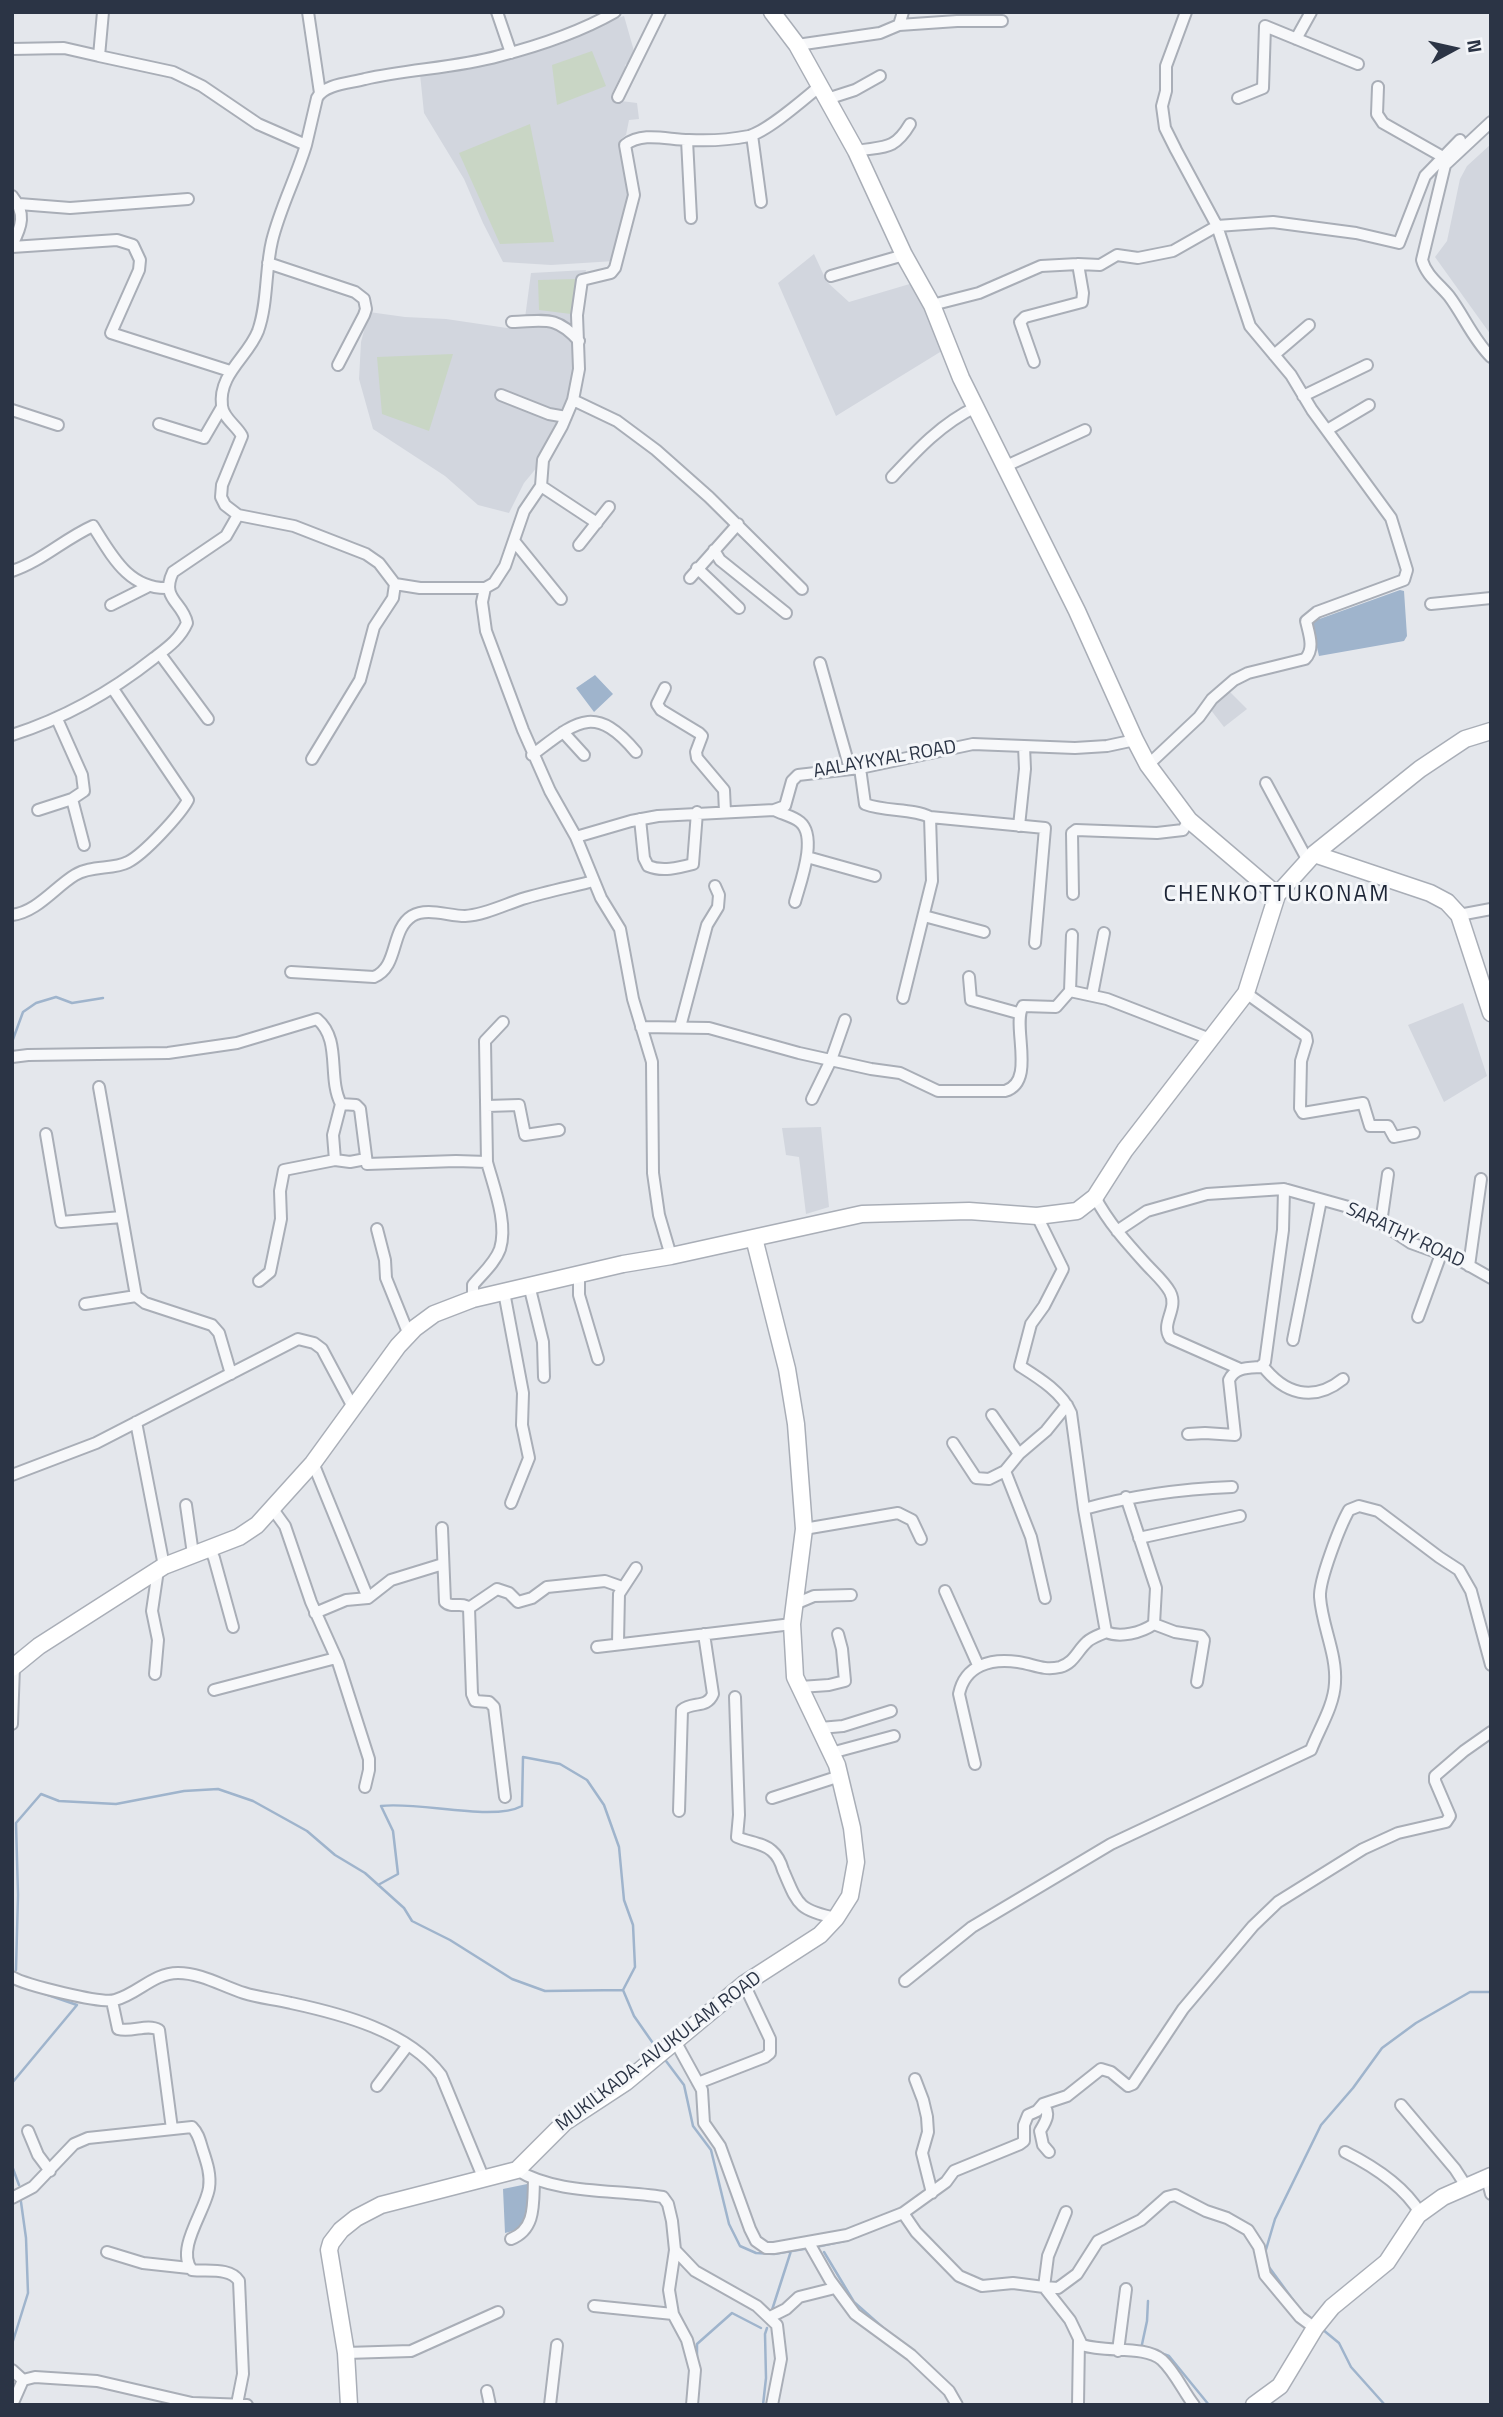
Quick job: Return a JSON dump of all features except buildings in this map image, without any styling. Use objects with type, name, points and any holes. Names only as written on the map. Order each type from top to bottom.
[{"type":"main road","points":[[772,12],[797,45],[856,151],[904,255],[932,304],[961,379],[1099,656],[1148,765],[1189,820],[1278,895]]},
{"type":"main road","points":[[13,1667],[40,1646],[161,1568],[239,1537],[257,1525],[313,1463],[398,1346],[435,1314],[473,1299],[579,1274],[862,1214],[969,1211],[1037,1216],[1077,1210],[1095,1197],[1125,1150],[1246,993],[1278,895],[1311,857],[1420,769],[1465,739],[1491,731]]},
{"type":"main road","points":[[1311,857],[1430,893],[1447,902],[1458,915],[1491,1013]]},
{"type":"main road","name":"MUKILKADA-AVUKULAM ROAD","points":[[517,2170],[565,2122],[626,2081],[744,1984],[820,1935],[836,1918],[849,1896],[856,1862],[852,1828],[840,1776],[795,1677],[792,1624],[804,1529],[793,1398],[754,1238]]},
{"type":"main road","points":[[349,2405],[346,2353],[329,2250],[335,2236],[356,2218],[381,2205],[517,2170]]},
{"type":"main road","points":[[1254,2405],[1280,2386],[1332,2307],[1387,2262],[1420,2213],[1443,2197],[1466,2186],[1490,2183]]},
{"type":"street","points":[[99,56],[103,12]]},
{"type":"street","points":[[159,424],[204,438],[222,407],[230,371],[251,344],[258,330],[271,243],[306,145],[320,93],[308,12]]},
{"type":"street","points":[[497,12],[511,53]]},
{"type":"street","points":[[320,93],[374,77],[498,57],[592,25],[615,12]]},
{"type":"street","points":[[618,97],[660,12]]},
{"type":"street","points":[[899,25],[903,12]]},
{"type":"street","points":[[1148,765],[1234,680],[1248,673],[1305,659],[1309,655],[1311,645],[1306,621],[1317,612],[1404,580],[1407,570],[1391,518],[1274,355],[1250,326],[1217,226],[1165,128],[1162,106],[1166,91],[1166,66],[1186,12]]},
{"type":"street","points":[[1296,39],[1311,12]]},
{"type":"street","points":[[797,45],[880,33],[899,25],[945,21],[1002,21]]},
{"type":"street","points":[[1238,98],[1263,88],[1265,26],[1358,64]]},
{"type":"street","points":[[12,49],[64,48],[173,72],[202,86],[258,124],[306,145]]},
{"type":"street","points":[[394,584],[420,588],[485,588],[494,583],[505,566],[524,511],[541,486],[543,460],[573,400],[579,369],[577,315],[582,280],[611,273],[615,268],[634,195],[625,145],[650,137],[725,140],[752,135],[824,92],[855,90],[880,76]]},
{"type":"street","points":[[1378,87],[1377,114],[1383,123],[1443,157]]},
{"type":"street","points":[[1491,122],[1445,165],[1422,260],[1424,268],[1449,296],[1481,347],[1491,357]]},
{"type":"street","points":[[856,151],[892,145],[900,140],[910,124]]},
{"type":"street","points":[[752,135],[761,202]]},
{"type":"street","points":[[932,304],[979,293],[1041,266],[1100,265],[1117,255],[1138,258],[1173,251],[1217,226],[1273,222],[1356,233],[1399,243],[1424,176],[1460,139]]},
{"type":"street","points":[[687,140],[691,218]]},
{"type":"street","points":[[15,200],[70,208],[188,199]]},
{"type":"street","points":[[15,200],[23,214],[12,246],[117,240],[132,245],[139,260],[139,270],[111,333],[230,371]]},
{"type":"street","points":[[831,276],[904,255]]},
{"type":"street","points":[[268,263],[355,292],[364,299],[364,315],[338,365]]},
{"type":"street","points":[[1034,362],[1020,322],[1035,314],[1082,302],[1079,264]]},
{"type":"street","points":[[512,322],[556,322],[566,327],[579,341]]},
{"type":"street","points":[[1274,355],[1309,325]]},
{"type":"street","points":[[1303,396],[1367,365]]},
{"type":"street","points":[[501,395],[550,414],[566,417]]},
{"type":"street","points":[[573,400],[617,421],[656,450],[738,524],[802,589]]},
{"type":"street","points":[[1327,430],[1369,405]]},
{"type":"street","points":[[222,407],[227,418],[242,436],[222,485],[225,505],[238,515],[294,526],[366,554],[379,563],[394,584],[393,598],[374,627],[360,680],[312,759]]},
{"type":"street","points":[[892,477],[936,432],[976,407]]},
{"type":"street","points":[[12,410],[58,425]]},
{"type":"street","points":[[1006,466],[1085,430]]},
{"type":"street","points":[[541,486],[597,523]]},
{"type":"street","points":[[579,545],[609,508]]},
{"type":"street","points":[[12,735],[57,719],[113,689],[174,642],[187,623],[185,614],[173,601],[169,588],[173,572],[226,536],[238,515]]},
{"type":"street","points":[[690,578],[696,568],[738,524]]},
{"type":"street","points":[[12,571],[30,565],[72,536],[93,526],[125,571],[147,587]]},
{"type":"street","points":[[514,541],[561,600]]},
{"type":"street","points":[[714,550],[720,560],[786,613]]},
{"type":"street","points":[[696,568],[739,608]]},
{"type":"street","points":[[111,605],[147,587],[169,588]]},
{"type":"street","points":[[485,588],[482,602],[486,631],[532,754],[576,837],[601,898],[620,929],[633,999],[652,1062],[653,1173],[659,1215],[671,1256]]},
{"type":"street","points":[[1431,604],[1491,598]]},
{"type":"street","points":[[160,654],[208,719]]},
{"type":"street","points":[[820,663],[865,804],[878,809],[930,817],[1045,828],[1035,943]]},
{"type":"street","points":[[665,688],[657,704],[661,710],[702,736],[696,752],[697,758],[724,790],[725,813]]},
{"type":"street","points":[[12,915],[43,901],[78,872],[127,862],[170,824],[188,800],[113,689]]},
{"type":"street","points":[[38,810],[72,799],[84,791],[84,782],[57,719]]},
{"type":"street","points":[[532,754],[578,723],[597,723],[616,731],[636,752]]},
{"type":"street","points":[[563,732],[584,755]]},
{"type":"street","name":"AALAYKYAL ROAD","points":[[782,811],[792,781],[798,775],[855,768],[973,744],[1075,748],[1107,746],[1135,740]]},
{"type":"street","points":[[1018,826],[1025,769],[1024,746]]},
{"type":"street","points":[[1266,783],[1311,857]]},
{"type":"street","points":[[72,799],[84,845]]},
{"type":"street","points":[[576,837],[640,819],[697,812],[782,811],[799,821],[806,833],[807,857],[795,902]]},
{"type":"street","points":[[640,819],[644,858],[648,866],[658,869],[680,868],[693,864],[697,812]]},
{"type":"street","points":[[902,998],[932,881],[930,817]]},
{"type":"street","points":[[1073,894],[1072,832],[1157,833],[1182,830],[1189,820]]},
{"type":"street","points":[[807,857],[875,876]]},
{"type":"street","points":[[291,972],[374,977],[387,968],[403,926],[408,918],[417,914],[432,912],[467,916],[594,881]]},
{"type":"street","points":[[680,1027],[707,925],[718,907],[719,895],[715,886]]},
{"type":"street","points":[[1458,915],[1491,909]]},
{"type":"street","points":[[924,916],[984,932]]},
{"type":"street","points":[[1092,995],[1104,933]]},
{"type":"street","points":[[641,1027],[709,1028],[831,1060],[900,1073],[938,1091],[1005,1091],[1017,1085],[1020,1072],[1018,1013],[1023,1006],[1056,1007],[1070,991],[1072,935]]},
{"type":"street","points":[[969,977],[971,1000],[1018,1013]]},
{"type":"street","points":[[1070,991],[1092,995],[1210,1039]]},
{"type":"street","points":[[1246,993],[1306,1036],[1301,1061],[1300,1108],[1303,1113],[1363,1103],[1370,1126],[1388,1126],[1394,1137],[1414,1133]]},
{"type":"street","points":[[12,1057],[168,1053],[237,1043],[317,1019],[326,1026],[331,1040],[336,1094],[341,1104],[332,1135],[335,1160]]},
{"type":"street","points":[[812,1099],[831,1060],[845,1020]]},
{"type":"street","points":[[473,1299],[473,1285],[492,1264],[499,1251],[502,1234],[487,1162],[485,1041],[503,1022]]},
{"type":"street","points":[[99,1087],[136,1296],[145,1303],[212,1325],[219,1333],[231,1374]]},
{"type":"street","points":[[341,1104],[356,1105],[360,1109],[367,1164],[487,1162]]},
{"type":"street","points":[[487,1106],[519,1105],[525,1135],[559,1130]]},
{"type":"street","points":[[46,1134],[61,1222],[122,1217]]},
{"type":"street","points":[[259,1281],[270,1272],[281,1219],[280,1191],[284,1170],[335,1160],[350,1162],[366,1159]]},
{"type":"street","points":[[1381,1223],[1388,1174]]},
{"type":"street","points":[[1469,1266],[1481,1179]]},
{"type":"street","points":[[1262,1365],[1268,1354],[1273,1315],[1283,1230],[1284,1189]]},
{"type":"street","name":"SARATHY ROAD","points":[[1117,1231],[1147,1211],[1207,1194],[1284,1189],[1352,1208],[1411,1243],[1469,1266],[1491,1278]]},
{"type":"street","points":[[1095,1197],[1117,1231],[1169,1290],[1174,1309],[1167,1324],[1166,1332],[1170,1338],[1240,1369]]},
{"type":"street","points":[[1293,1340],[1321,1200]]},
{"type":"street","points":[[1037,1216],[1063,1269],[1044,1306],[1031,1324],[1020,1366],[1040,1379],[1067,1405],[1071,1413],[1084,1508],[1106,1632]]},
{"type":"street","points":[[377,1229],[385,1260],[386,1278],[409,1335]]},
{"type":"street","points":[[1418,1317],[1441,1254]]},
{"type":"street","points":[[579,1274],[579,1295],[598,1359]]},
{"type":"street","points":[[529,1286],[543,1342],[544,1377]]},
{"type":"street","points":[[504,1292],[523,1393],[522,1425],[529,1458],[511,1503]]},
{"type":"street","points":[[85,1304],[136,1296]]},
{"type":"street","points":[[12,1475],[96,1443],[298,1339],[314,1343],[322,1349],[354,1409]]},
{"type":"street","points":[[1188,1434],[1235,1435],[1229,1380],[1232,1374],[1240,1369],[1262,1365]]},
{"type":"street","points":[[1262,1365],[1288,1389],[1307,1393],[1318,1393],[1343,1379]]},
{"type":"street","points":[[953,1443],[976,1478],[989,1479],[1005,1471],[1019,1454],[1046,1431],[1067,1405]]},
{"type":"street","points":[[992,1415],[1019,1454]]},
{"type":"street","points":[[136,1422],[161,1568],[152,1611],[159,1640],[155,1674]]},
{"type":"street","points":[[313,1463],[368,1598]]},
{"type":"street","points":[[1005,1471],[1031,1537],[1045,1598]]},
{"type":"street","points":[[1084,1508],[1125,1497],[1232,1487]]},
{"type":"street","points":[[1125,1497],[1156,1588],[1154,1624]]},
{"type":"street","points":[[186,1505],[193,1554]]},
{"type":"street","points":[[905,1981],[982,1920],[1111,1844],[1311,1750],[1335,1684],[1331,1644],[1320,1595],[1334,1544],[1349,1510],[1359,1506],[1377,1511],[1459,1570],[1471,1591],[1491,1665]]},
{"type":"street","points":[[272,1508],[285,1526],[315,1613],[336,1658],[369,1759],[365,1787]]},
{"type":"street","points":[[804,1529],[898,1513],[912,1520],[921,1539]]},
{"type":"street","points":[[1139,1538],[1240,1516]]},
{"type":"street","points":[[442,1528],[445,1602],[450,1606],[464,1605],[469,1608]]},
{"type":"street","points":[[209,1548],[233,1628]]},
{"type":"street","points":[[315,1613],[346,1600],[368,1598],[391,1580],[443,1564]]},
{"type":"street","points":[[618,1643],[618,1602],[622,1587],[636,1568]]},
{"type":"street","points":[[469,1608],[496,1589],[509,1593],[518,1602],[532,1598],[547,1587],[606,1581],[622,1587]]},
{"type":"street","points":[[945,1591],[978,1665]]},
{"type":"street","points":[[795,1604],[814,1596],[851,1595]]},
{"type":"street","points":[[469,1608],[472,1694],[475,1701],[489,1702],[494,1707],[505,1797]]},
{"type":"street","points":[[597,1647],[792,1624]]},
{"type":"street","points":[[975,1763],[959,1694],[961,1682],[968,1672],[978,1665],[1001,1661],[1020,1662],[1038,1669],[1063,1666],[1074,1659],[1084,1644],[1106,1632],[1114,1635],[1145,1630],[1154,1624]]},
{"type":"street","points":[[1154,1624],[1175,1632],[1201,1636],[1203,1640],[1196,1682]]},
{"type":"street","points":[[679,1811],[682,1710],[710,1701],[713,1694],[704,1634]]},
{"type":"street","points":[[800,1687],[845,1681],[838,1634]]},
{"type":"street","points":[[214,1690],[336,1658]]},
{"type":"street","points":[[12,1724],[13,1667]]},
{"type":"street","points":[[735,1697],[739,1815],[737,1837],[772,1850],[802,1907],[813,1913],[836,1918]]},
{"type":"street","points":[[820,1728],[843,1726],[891,1711]]},
{"type":"street","points":[[663,2049],[702,2090],[704,2123],[720,2146],[755,2241],[766,2248],[810,2246],[905,2217],[946,2182],[954,2171],[1023,2143],[1024,2120],[1043,2104],[1068,2096],[1101,2069],[1111,2072],[1123,2084],[1133,2084],[1183,2009],[1253,1926],[1278,1902],[1363,1849],[1398,1833],[1446,1822],[1450,1816],[1434,1776],[1491,1732]]},
{"type":"street","points":[[831,1753],[894,1735]]},
{"type":"street","points":[[772,1798],[840,1776]]},
{"type":"street","points":[[12,1978],[96,2000],[112,2001],[163,1975],[180,1973],[203,1977],[244,1994],[331,2013],[394,2038],[432,2063],[442,2075],[483,2177]]},
{"type":"street","points":[[698,2083],[770,2053],[770,2039],[744,1984]]},
{"type":"street","points":[[112,2001],[118,2029],[125,2031],[152,2027],[159,2030],[172,2129]]},
{"type":"street","points":[[377,2085],[408,2045]]},
{"type":"street","points":[[915,2079],[927,2117],[928,2132],[922,2153],[932,2193]]},
{"type":"street","points":[[1043,2104],[1048,2109],[1048,2116],[1040,2131],[1043,2145],[1049,2152]]},
{"type":"street","points":[[1401,2105],[1466,2186]]},
{"type":"street","points":[[12,2198],[33,2187],[74,2144],[88,2138],[192,2127],[197,2132],[210,2174],[209,2193],[193,2229],[187,2254],[189,2268]]},
{"type":"street","points":[[28,2131],[38,2155],[50,2171]]},
{"type":"street","points":[[1345,2152],[1405,2193],[1420,2213]]},
{"type":"street","points":[[517,2170],[534,2180],[663,2197],[673,2221],[675,2250],[669,2290],[673,2314],[687,2340],[695,2370],[692,2405]]},
{"type":"street","points":[[511,2239],[521,2235],[531,2219],[534,2180]]},
{"type":"street","points":[[905,2217],[959,2276],[982,2286],[1013,2283],[1044,2284],[1058,2288],[1077,2274],[1098,2241],[1140,2220],[1167,2197],[1175,2195],[1227,2218],[1248,2231],[1259,2247],[1265,2275],[1300,2317],[1319,2324]]},
{"type":"street","points":[[1066,2212],[1048,2256],[1044,2284],[1070,2320],[1082,2345],[1093,2349],[1151,2353],[1160,2358],[1194,2405]]},
{"type":"street","points":[[810,2246],[835,2288],[855,2314],[911,2355],[948,2391],[957,2405]]},
{"type":"street","points":[[675,2250],[695,2272],[757,2306],[777,2325],[781,2359],[772,2405]]},
{"type":"street","points":[[12,2404],[23,2380],[35,2376],[97,2381],[192,2403],[242,2404],[239,2281],[236,2275],[143,2263],[107,2252]]},
{"type":"street","points":[[769,2317],[786,2309],[799,2297],[835,2288]]},
{"type":"street","points":[[1118,2349],[1126,2288]]},
{"type":"street","points":[[594,2306],[673,2314]]},
{"type":"street","points":[[346,2353],[411,2351],[498,2312]]},
{"type":"street","points":[[1078,2405],[1079,2340]]},
{"type":"street","points":[[550,2405],[557,2345]]},
{"type":"street","points":[[12,2370],[23,2380]]},
{"type":"street","points":[[487,2391],[490,2405]]},
{"type":"shaded area","points":[[624,16],[636,58],[625,65],[628,76],[618,85],[613,100],[637,103],[639,119],[629,120],[626,135],[620,140],[631,215],[615,261],[551,265],[503,262],[464,179],[424,113],[420,74],[571,34]]},
{"type":"shaded area","points":[[1491,144],[1491,335],[1435,257],[1447,241],[1460,179],[1467,166]]},
{"type":"shaded area","points":[[814,254],[827,282],[849,302],[913,283],[945,349],[836,416],[778,283]]},
{"type":"shaded area","points":[[586,270],[575,379],[569,408],[543,460],[524,483],[509,513],[478,505],[445,476],[373,429],[359,379],[361,342],[369,312],[507,328],[519,324],[525,318],[531,273]]},
{"type":"shaded area","points":[[1228,690],[1247,709],[1224,727],[1207,705]]},
{"type":"shaded area","points":[[1463,1003],[1487,1076],[1444,1102],[1408,1025]]},
{"type":"shaded area","points":[[821,1127],[829,1207],[806,1214],[799,1157],[786,1155],[782,1128]]},
{"type":"green space","points":[[592,51],[606,86],[557,105],[552,65]]},
{"type":"green space","points":[[530,124],[554,242],[500,244],[459,153]]},
{"type":"green space","points":[[577,279],[571,314],[539,310],[538,280]]},
{"type":"green space","points":[[453,354],[429,431],[382,414],[377,357]]},
{"type":"water","points":[[1400,590],[1404,591],[1407,636],[1404,641],[1319,656],[1311,622]]},
{"type":"water","points":[[595,675],[613,694],[594,712],[576,688]]},
{"type":"water","points":[[532,2183],[521,2229],[505,2233],[503,2189]]},
{"type":"waterway","points":[[12,1042],[23,1012],[36,1003],[56,997],[72,1003],[103,998]]},
{"type":"waterway","points":[[378,1885],[398,1874],[393,1831],[381,1806],[415,1806],[474,1812],[509,1810],[522,1806],[523,1757],[560,1764],[587,1780],[604,1805],[619,1847],[624,1900],[633,1925],[635,1967],[623,1990]]},
{"type":"waterway","points":[[16,1970],[16,1823],[41,1794],[59,1801],[116,1804],[184,1791],[218,1789],[253,1801],[307,1831],[335,1855],[365,1873],[404,1908],[412,1921],[450,1940],[512,1979],[545,1991],[623,1990],[634,2016],[657,2049]]},
{"type":"waterway","points":[[1265,2253],[1275,2219],[1321,2125],[1353,2088],[1382,2048],[1416,2023],[1470,1992],[1491,1992]]},
{"type":"waterway","points":[[12,2083],[77,2005],[45,1994]]},
{"type":"waterway","points":[[663,2057],[684,2085],[693,2126],[711,2150],[729,2224],[740,2246],[756,2253],[774,2254],[810,2248]]},
{"type":"waterway","points":[[12,2166],[19,2185]]},
{"type":"waterway","points":[[13,2341],[28,2293],[26,2238],[21,2202]]},
{"type":"waterway","points":[[917,2225],[926,2236]]},
{"type":"waterway","points":[[816,2247],[844,2241]]},
{"type":"waterway","points":[[772,2310],[791,2251]]},
{"type":"waterway","points":[[824,2252],[854,2302],[889,2333]]},
{"type":"waterway","points":[[1266,2263],[1299,2308]]},
{"type":"waterway","points":[[1141,2349],[1148,2301]]},
{"type":"waterway","points":[[697,2359],[697,2344],[732,2313],[761,2328]]},
{"type":"waterway","points":[[763,2405],[767,2328]]},
{"type":"waterway","points":[[1322,2329],[1339,2343],[1351,2367],[1385,2405]]},
{"type":"waterway","points":[[1158,2352],[1169,2356],[1209,2405]]},
{"type":"district","name":"CHENKOTTUKONAM","points":[[1277,895]]}]
